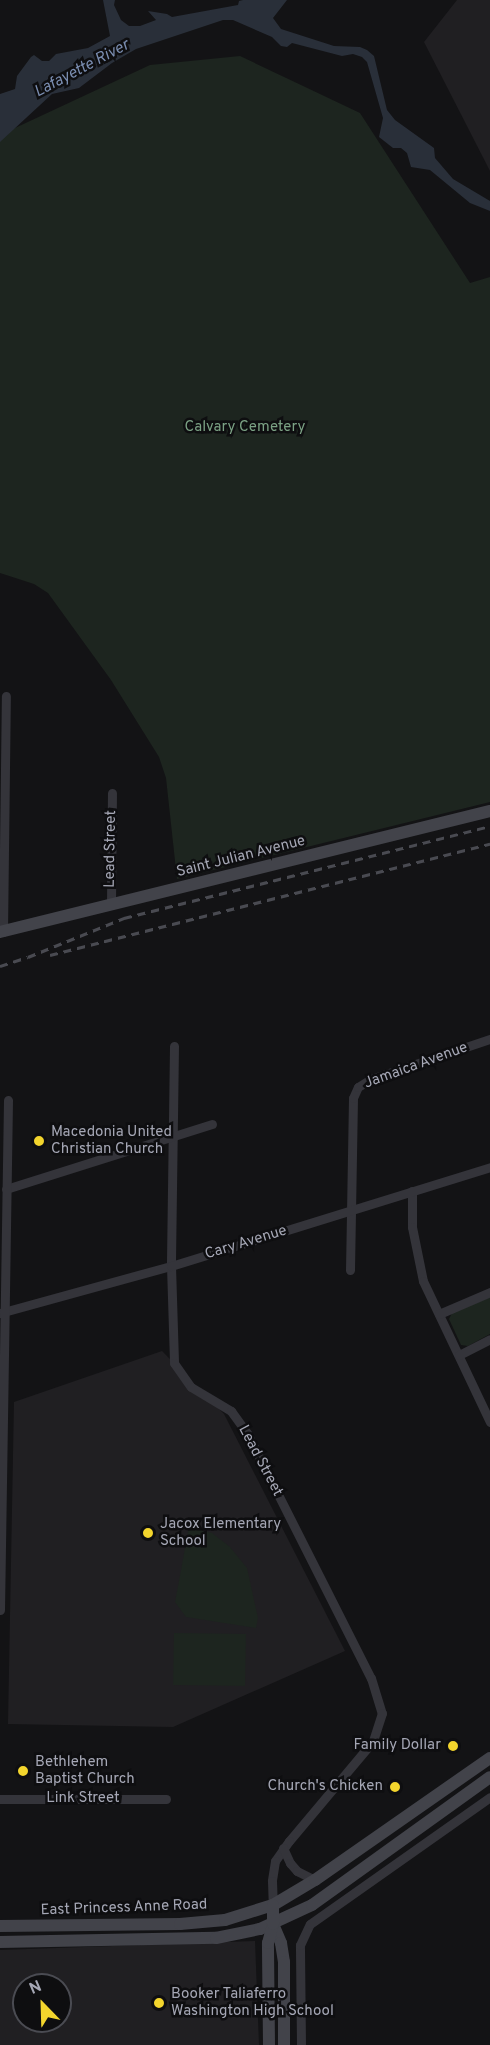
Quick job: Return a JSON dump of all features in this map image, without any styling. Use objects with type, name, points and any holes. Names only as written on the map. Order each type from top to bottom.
[{"type":"main road","name":"Saint Julian Avenue","points":[[2,932],[490,811]]},
{"type":"main road","name":"East Princess Anne Road","points":[[0,1926],[180,1924],[225,1920],[273,1905],[315,1880],[490,1758]]},
{"type":"main road","name":"East Princess Anne Road","points":[[0,1942],[216,1938],[273,1924],[312,1905],[490,1777]]},
{"type":"main road","points":[[269,2045],[268,1943],[273,1924],[273,1905]]},
{"type":"main road","points":[[273,1924],[281,1943],[284,1962],[284,2045]]},
{"type":"street","points":[[2,932],[2,750],[6,696]]},
{"type":"street","name":"Lead Street","points":[[111,905],[112,793]]},
{"type":"street","name":"Jamaica Avenue","points":[[351,1210],[353,1098],[358,1087],[371,1079],[490,1040]]},
{"type":"street","name":"Lead Street","points":[[174,1046],[171,1266],[174,1363],[191,1387],[231,1411],[246,1433],[371,1678],[382,1713],[373,1741],[283,1848],[273,1872],[273,1905]]},
{"type":"street","points":[[0,1610],[2,1313],[8,1100]]},
{"type":"street","points":[[6,1189],[212,1124]]},
{"type":"street","name":"Cary Avenue","points":[[2,1313],[171,1266],[490,1167]]},
{"type":"street","points":[[412,1191],[412,1227],[423,1281],[490,1419]]},
{"type":"street","points":[[350,1270],[351,1210]]},
{"type":"street","points":[[439,1314],[490,1292]]},
{"type":"street","points":[[459,1355],[490,1339]]},
{"type":"street","points":[[301,2045],[300,1954],[301,1941],[310,1924],[490,1797]]},
{"type":"street","name":"Link Street","points":[[0,1799],[166,1799]]},
{"type":"street","points":[[283,1848],[290,1863],[297,1871],[315,1880]]},
{"type":"shaded area","points":[[457,0],[490,0],[490,171],[424,42]]},
{"type":"shaded area","name":"Jacox Elementary School","points":[[162,1351],[224,1414],[345,1651],[173,1727],[8,1724],[14,1402]]},
{"type":"shaded area","name":"Booker Taliaferro Washington High School","points":[[255,1941],[259,2045],[0,2045],[0,1950]]},
{"type":"green space","name":"Calvary Cemetery","points":[[240,56],[360,113],[470,283],[490,277],[490,802],[177,879],[166,778],[159,757],[111,680],[48,593],[34,584],[0,573],[0,135],[150,65]]},
{"type":"green space","points":[[490,1297],[490,1334],[468,1346],[461,1345],[449,1319],[452,1313]]},
{"type":"green space","points":[[189,1527],[212,1533],[230,1547],[247,1568],[258,1618],[256,1628],[186,1617],[175,1602]]},
{"type":"green space","points":[[174,1633],[246,1634],[245,1686],[173,1685]]},
{"type":"water","name":"Lafayette River","points":[[103,0],[115,0],[114,5],[121,20],[129,26],[140,26],[156,20],[148,11],[172,17],[238,5],[239,1],[243,0],[287,0],[273,18],[281,29],[334,46],[360,47],[374,56],[387,110],[395,120],[434,148],[435,158],[453,179],[490,201],[490,211],[470,203],[430,170],[411,167],[407,153],[401,148],[393,148],[379,137],[383,118],[367,62],[362,57],[353,54],[342,56],[292,43],[287,47],[281,46],[272,37],[233,20],[223,20],[136,49],[112,63],[79,88],[52,94],[0,142],[0,94],[15,89],[17,76],[34,55],[42,61],[49,61],[56,54],[88,48],[110,36]]},
{"type":"railway","points":[[0,966],[124,918],[490,826]]},
{"type":"railway","points":[[50,955],[490,844]]},
{"type":"place","name":"Macedonia United Christian Church","points":[[39,1141]]},
{"type":"place","name":"Jacox Elementary School","points":[[148,1533]]},
{"type":"place","name":"Family Dollar","points":[[453,1746]]},
{"type":"place","name":"Bethlehem Baptist Church","points":[[23,1771]]},
{"type":"place","name":"Church's Chicken","points":[[395,1787]]},
{"type":"place","name":"Booker Taliaferro Washington High School","points":[[159,2003]]}]
